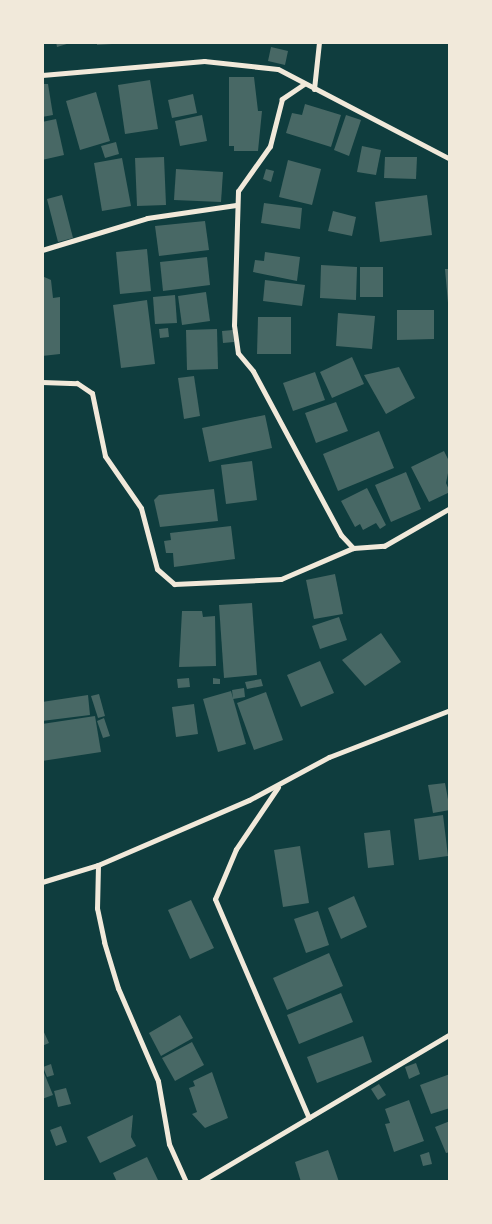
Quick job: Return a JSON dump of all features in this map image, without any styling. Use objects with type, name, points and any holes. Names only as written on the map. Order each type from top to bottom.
[{"type":"street","points":[[314,89],[319,42]]},
{"type":"street","points":[[42,75],[204,61],[278,69],[450,160]]},
{"type":"street","points":[[304,84],[282,99],[270,146],[238,191],[236,205],[234,325],[238,353],[253,371],[341,535],[353,548]]},
{"type":"street","points":[[42,250],[147,218],[236,205]]},
{"type":"street","points":[[42,382],[78,383],[92,393],[105,456],[141,508],[157,569],[174,584],[282,579],[353,548],[384,546],[450,508]]},
{"type":"street","points":[[42,882],[98,865],[280,784],[328,757],[450,710]]},
{"type":"street","points":[[280,784],[236,849],[215,899],[309,1118]]},
{"type":"street","points":[[98,865],[97,908],[104,942],[138,1040],[158,1082],[169,1144],[186,1182]]},
{"type":"street","points":[[200,1182],[450,1034]]},
{"type":"building","points":[[56,42],[70,42],[70,43],[57,47]]},
{"type":"building","points":[[97,42],[112,42],[112,44],[97,45]]},
{"type":"building","points":[[271,47],[288,51],[285,65],[268,61]]},
{"type":"building","points":[[229,77],[254,77],[258,111],[262,111],[258,151],[234,151],[234,146],[229,146]]},
{"type":"building","points":[[150,80],[158,129],[125,134],[118,85]]},
{"type":"building","points":[[42,84],[48,84],[53,115],[42,117]]},
{"type":"building","points":[[96,92],[110,141],[80,150],[66,101]]},
{"type":"building","points":[[193,94],[197,113],[172,118],[168,100]]},
{"type":"building","points":[[305,104],[341,115],[331,147],[286,133],[292,113],[302,115]]},
{"type":"building","points":[[202,115],[207,141],[180,146],[175,121]]},
{"type":"building","points":[[346,115],[361,120],[349,156],[334,150]]},
{"type":"building","points":[[56,119],[64,155],[42,160],[42,122]]},
{"type":"building","points":[[116,142],[119,154],[105,158],[101,146]]},
{"type":"building","points":[[362,146],[381,150],[376,175],[357,172]]},
{"type":"building","points":[[164,157],[166,205],[137,206],[135,158]]},
{"type":"building","points":[[385,157],[417,157],[416,179],[384,178]]},
{"type":"building","points":[[122,158],[131,206],[102,211],[94,163]]},
{"type":"building","points":[[288,160],[321,169],[312,205],[279,197]]},
{"type":"building","points":[[176,169],[223,172],[221,202],[174,200]]},
{"type":"building","points":[[266,169],[274,171],[271,182],[263,179]]},
{"type":"building","points":[[62,195],[73,238],[58,242],[47,199]]},
{"type":"building","points":[[427,195],[432,235],[380,242],[375,202]]},
{"type":"building","points":[[264,203],[302,208],[300,229],[261,223]]},
{"type":"building","points":[[333,211],[356,217],[352,236],[328,231]]},
{"type":"building","points":[[205,221],[209,250],[159,256],[155,226]]},
{"type":"building","points":[[147,249],[151,291],[120,294],[116,252]]},
{"type":"building","points":[[265,252],[300,257],[297,281],[253,272],[255,260],[264,261]]},
{"type":"building","points":[[207,257],[210,285],[163,291],[160,262]]},
{"type":"building","points":[[321,265],[357,267],[356,300],[320,298]]},
{"type":"building","points":[[360,267],[383,267],[383,297],[360,297]]},
{"type":"building","points":[[445,269],[450,269],[450,303],[448,303]]},
{"type":"building","points":[[42,276],[51,280],[53,298],[60,297],[60,354],[42,356]]},
{"type":"building","points":[[265,280],[305,285],[302,306],[263,301]]},
{"type":"building","points":[[206,292],[210,321],[182,325],[178,296]]},
{"type":"building","points":[[175,295],[177,323],[155,324],[153,297]]},
{"type":"building","points":[[147,300],[155,364],[121,368],[113,305]]},
{"type":"building","points":[[397,310],[434,310],[434,339],[397,340]]},
{"type":"building","points":[[338,313],[375,316],[372,349],[336,346]]},
{"type":"building","points":[[258,317],[291,317],[291,354],[257,354]]},
{"type":"building","points":[[168,328],[169,337],[160,338],[159,329]]},
{"type":"building","points":[[217,329],[218,369],[187,370],[186,330]]},
{"type":"building","points":[[233,330],[234,342],[223,343],[222,331]]},
{"type":"building","points":[[352,357],[364,384],[332,398],[320,372]]},
{"type":"building","points":[[399,367],[415,398],[386,414],[364,375]]},
{"type":"building","points":[[315,372],[325,400],[293,411],[283,383]]},
{"type":"building","points":[[194,376],[200,416],[184,419],[178,378]]},
{"type":"building","points":[[336,402],[348,431],[316,443],[305,413]]},
{"type":"building","points":[[265,415],[272,448],[209,462],[202,428]]},
{"type":"building","points":[[379,431],[394,468],[338,491],[323,454]]},
{"type":"building","points":[[444,451],[450,463],[446,483],[450,492],[429,502],[411,467]]},
{"type":"building","points":[[252,461],[257,500],[226,504],[221,465]]},
{"type":"building","points":[[406,472],[421,509],[391,522],[375,485]]},
{"type":"building","points":[[367,488],[386,525],[380,529],[376,523],[363,530],[360,524],[355,527],[341,501]]},
{"type":"building","points":[[214,489],[218,521],[160,527],[154,500],[159,495]]},
{"type":"building","points":[[231,526],[235,559],[174,567],[173,553],[166,553],[164,541],[171,540],[170,533]]},
{"type":"building","points":[[335,574],[343,614],[314,619],[306,580]]},
{"type":"building","points":[[252,603],[257,675],[224,678],[219,605]]},
{"type":"building","points":[[182,611],[202,611],[203,617],[215,616],[216,666],[179,667]]},
{"type":"building","points":[[339,617],[347,640],[320,649],[312,626]]},
{"type":"building","points":[[381,633],[401,662],[365,686],[342,660]]},
{"type":"building","points":[[320,661],[334,693],[301,707],[287,675]]},
{"type":"building","points":[[189,678],[190,687],[178,688],[177,679]]},
{"type":"building","points":[[213,678],[220,679],[220,684],[213,684]]},
{"type":"building","points":[[261,679],[263,686],[247,689],[245,682]]},
{"type":"building","points":[[244,688],[245,697],[233,699],[232,690]]},
{"type":"building","points":[[231,691],[246,744],[218,752],[203,699]]},
{"type":"building","points":[[266,692],[283,740],[254,750],[237,703]]},
{"type":"building","points":[[99,694],[105,716],[98,718],[91,696]]},
{"type":"building","points":[[88,695],[90,715],[42,721],[42,702]]},
{"type":"building","points":[[194,704],[198,734],[176,737],[172,707]]},
{"type":"building","points":[[95,716],[101,752],[42,761],[42,724]]},
{"type":"building","points":[[104,718],[110,736],[103,738],[97,721]]},
{"type":"building","points":[[445,783],[450,810],[433,813],[428,785]]},
{"type":"building","points":[[443,815],[448,856],[419,860],[414,819]]},
{"type":"building","points":[[390,830],[394,865],[368,868],[364,833]]},
{"type":"building","points":[[300,846],[309,903],[283,907],[274,850]]},
{"type":"building","points":[[354,896],[367,927],[341,939],[328,908]]},
{"type":"building","points":[[191,900],[214,948],[190,959],[168,910]]},
{"type":"building","points":[[318,911],[329,945],[306,953],[294,919]]},
{"type":"building","points":[[329,953],[343,986],[287,1010],[273,978]]},
{"type":"building","points":[[341,993],[353,1022],[299,1044],[287,1015]]},
{"type":"building","points":[[180,1015],[193,1038],[161,1056],[149,1033]]},
{"type":"building","points":[[42,1028],[49,1043],[42,1046]]},
{"type":"building","points":[[363,1036],[372,1062],[317,1083],[307,1057]]},
{"type":"building","points":[[192,1042],[204,1065],[175,1081],[162,1058]]},
{"type":"building","points":[[416,1063],[420,1074],[409,1079],[405,1067]]},
{"type":"building","points":[[51,1064],[54,1075],[47,1077],[43,1067]]},
{"type":"building","points":[[42,1068],[53,1095],[42,1099]]},
{"type":"building","points":[[212,1072],[228,1118],[205,1128],[192,1114],[197,1112],[189,1088],[195,1086],[193,1081]]},
{"type":"building","points":[[450,1074],[450,1108],[431,1114],[420,1085]]},
{"type":"building","points":[[379,1084],[386,1095],[378,1100],[371,1089]]},
{"type":"building","points":[[66,1088],[71,1104],[58,1107],[54,1091]]},
{"type":"building","points":[[409,1100],[424,1141],[394,1152],[385,1124],[390,1123],[385,1109]]},
{"type":"building","points":[[133,1115],[131,1137],[136,1146],[100,1163],[87,1137]]},
{"type":"building","points":[[450,1121],[450,1152],[446,1153],[435,1127]]},
{"type":"building","points":[[61,1126],[67,1142],[56,1146],[50,1130]]},
{"type":"building","points":[[328,1150],[339,1182],[301,1182],[295,1162]]},
{"type":"building","points":[[429,1152],[432,1164],[423,1166],[420,1155]]},
{"type":"building","points":[[147,1157],[158,1180],[117,1182],[113,1173]]}]
